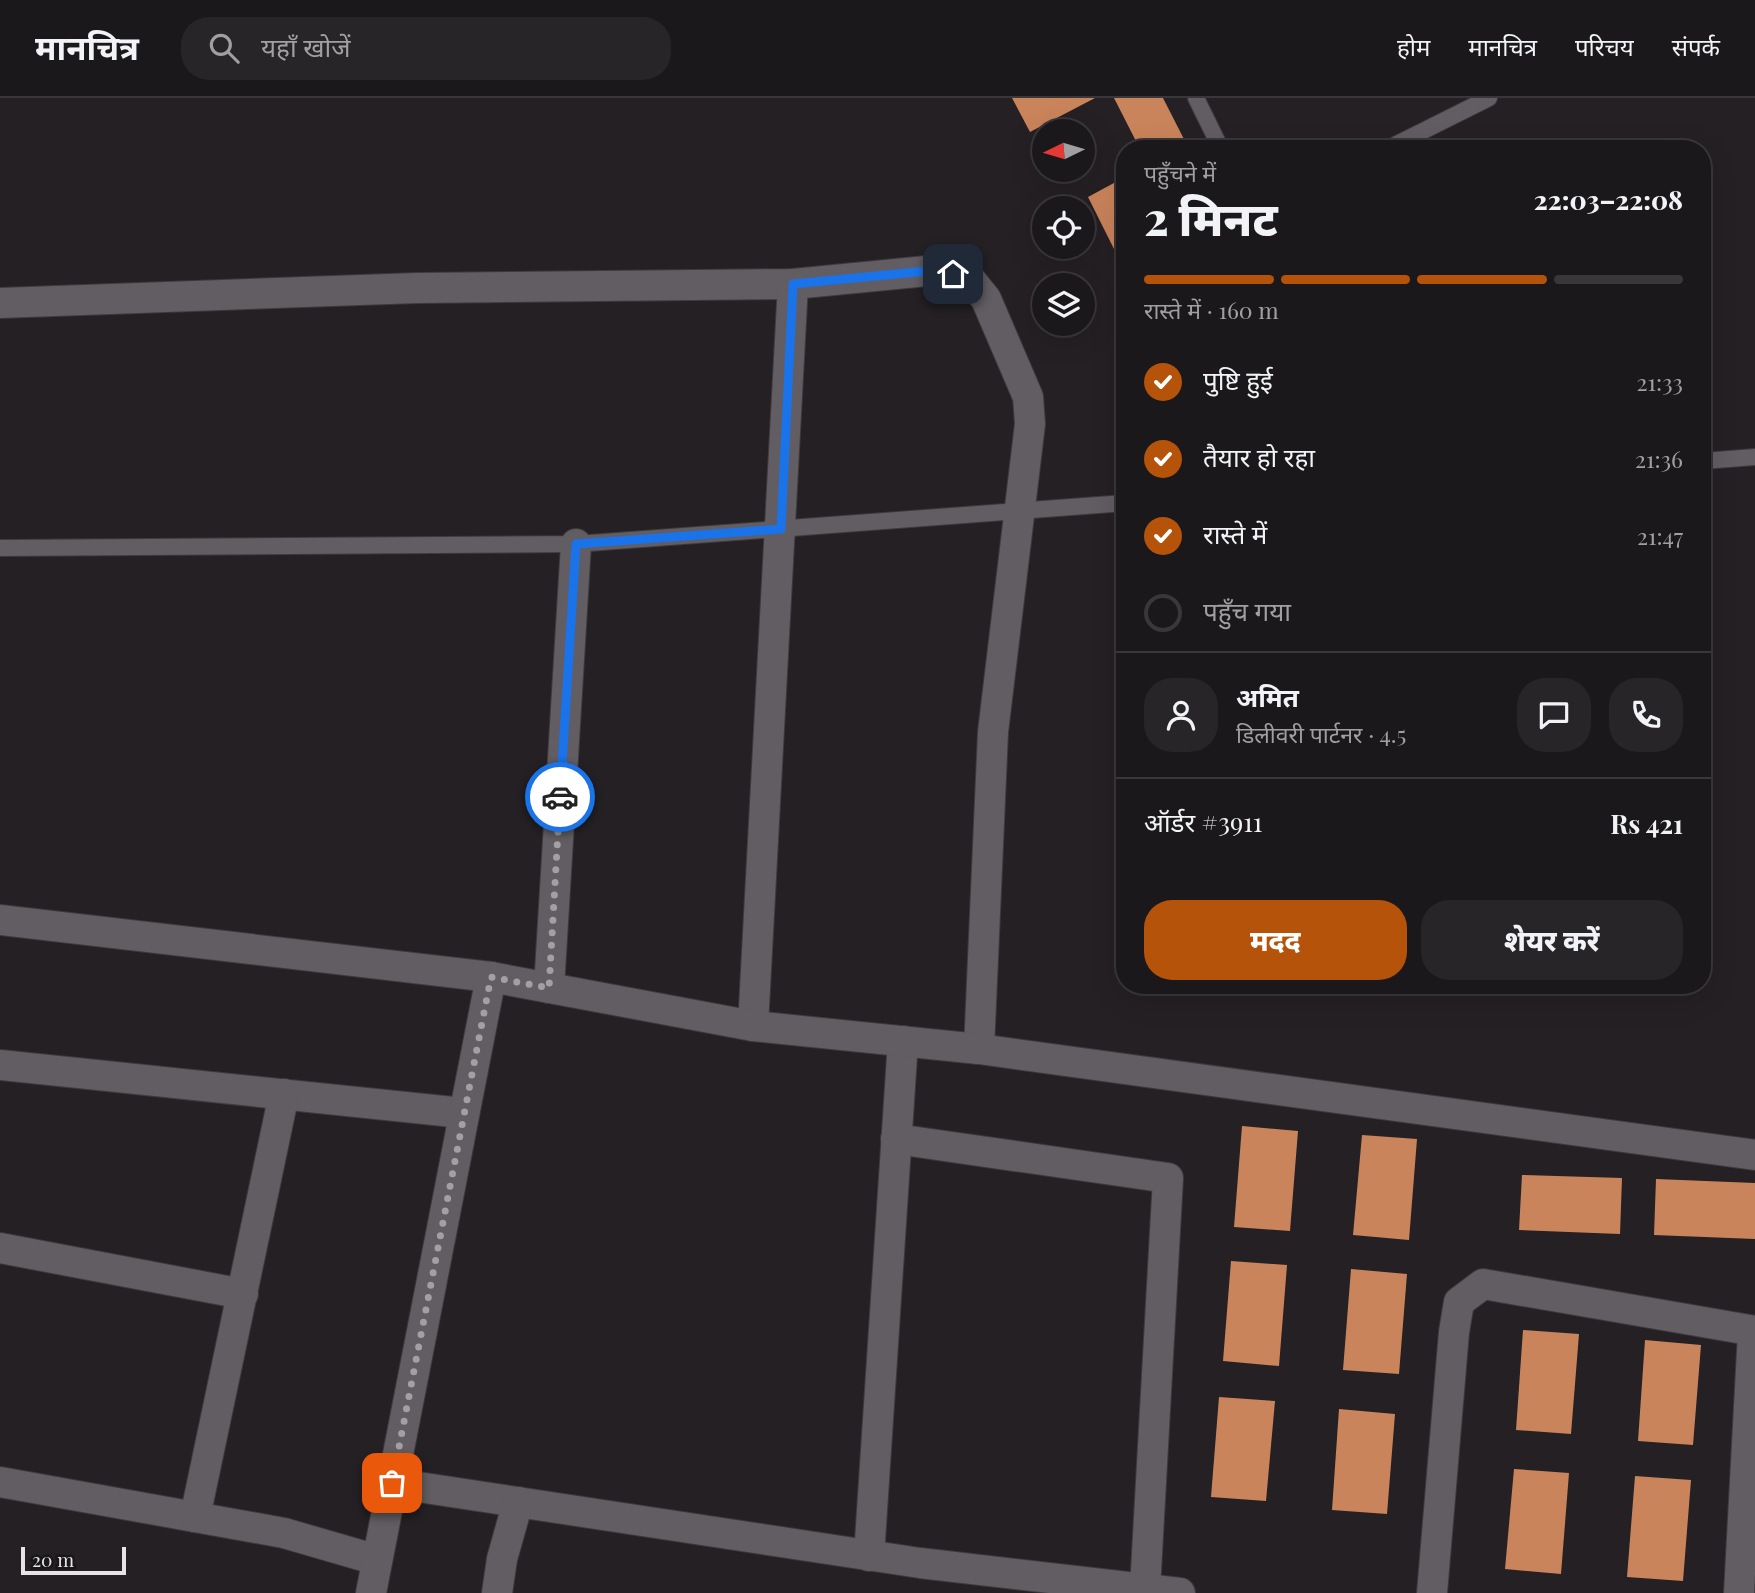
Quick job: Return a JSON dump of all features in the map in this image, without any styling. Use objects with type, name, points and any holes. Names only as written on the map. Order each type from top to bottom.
[{"type":"street","points":[[0,303],[417,288],[793,284],[937,270],[969,278],[986,299],[1028,397],[1030,424],[993,732],[979,1049]]},
{"type":"street","points":[[754,1026],[793,284]]},
{"type":"street","points":[[549,988],[576,544]]},
{"type":"street","points":[[0,920],[491,977],[754,1026],[979,1049],[1755,1155]]},
{"type":"street","points":[[371,1593],[491,977]]},
{"type":"street","points":[[869,1556],[903,1041]]},
{"type":"street","points":[[0,1065],[463,1113]]},
{"type":"street","points":[[195,1517],[284,1094]]},
{"type":"street","points":[[895,1139],[1168,1178],[1131,1590]]},
{"type":"street","points":[[0,1248],[243,1294]]},
{"type":"street","points":[[1433,1593],[1454,1332],[1459,1302],[1483,1284],[1754,1332],[1739,1593]]},
{"type":"street","points":[[0,1482],[284,1533],[377,1560]]},
{"type":"street","points":[[392,1483],[869,1556],[1131,1590],[1180,1593]]},
{"type":"street","points":[[497,1593],[518,1502]]},
{"type":"lane","points":[[1196,98],[1217,140]]},
{"type":"lane","points":[[1405,140],[1489,98]]},
{"type":"lane","points":[[1711,460],[1755,457]]},
{"type":"lane","points":[[0,548],[576,544],[1116,504]]},
{"type":"building","points":[[1012,98],[1095,98],[1055,119],[1032,119],[1030,132]]},
{"type":"building","points":[[1114,98],[1163,98],[1184,140],[1135,140]]},
{"type":"building","points":[[1116,182],[1116,253],[1095,211],[1095,196],[1090,196]]},
{"type":"building","points":[[1242,1126],[1298,1131],[1290,1231],[1234,1227]]},
{"type":"building","points":[[1362,1135],[1417,1139],[1409,1240],[1353,1235]]},
{"type":"building","points":[[1522,1175],[1622,1178],[1620,1234],[1519,1230]]},
{"type":"building","points":[[1656,1179],[1755,1183],[1755,1239],[1654,1235]]},
{"type":"building","points":[[1231,1261],[1287,1265],[1279,1366],[1223,1361]]},
{"type":"building","points":[[1351,1269],[1407,1274],[1399,1374],[1343,1370]]},
{"type":"building","points":[[1523,1330],[1579,1334],[1571,1434],[1516,1430]]},
{"type":"building","points":[[1645,1340],[1701,1345],[1693,1445],[1638,1441]]},
{"type":"building","points":[[1219,1397],[1275,1401],[1266,1501],[1211,1497]]},
{"type":"building","points":[[1339,1409],[1395,1414],[1387,1514],[1332,1510]]},
{"type":"building","points":[[1514,1469],[1569,1473],[1561,1574],[1505,1569]]},
{"type":"building","points":[[1635,1476],[1691,1480],[1683,1581],[1627,1577]]},
{"type":"way so far","points":[[392,1483],[491,977],[549,988],[560,797]]},
{"type":"route","points":[[560,797],[576,544],[781,529],[793,284],[937,270],[953,274]]}]
